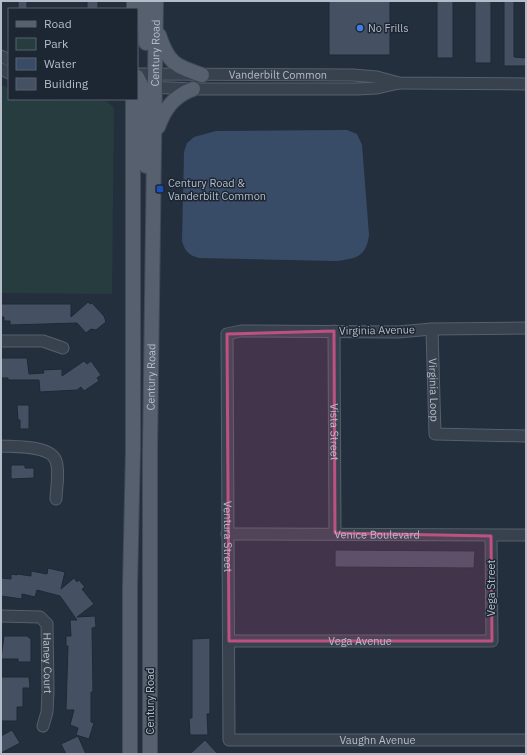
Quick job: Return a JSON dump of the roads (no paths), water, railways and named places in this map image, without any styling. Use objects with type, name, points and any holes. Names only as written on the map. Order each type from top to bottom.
[{"type":"main road","points":[[144,1],[144,80],[148,180],[155,195]]},
{"type":"main road","name":"Century Road","points":[[150,754],[150,449],[155,137],[144,80],[156,22],[156,1]]},
{"type":"main road","points":[[156,22],[164,51],[176,66],[202,75]]},
{"type":"main road","points":[[155,137],[167,107],[182,93],[193,89]]},
{"type":"main road","name":"Century Road","points":[[130,754],[130,594],[133,442],[133,100]]},
{"type":"street","name":"Vanderbilt Common","points":[[144,80],[202,75],[353,75],[377,77],[399,83]]},
{"type":"street","name":"Vanderbilt Common","points":[[144,80],[193,89],[377,88],[399,83],[526,84]]},
{"type":"street","name":"Virginia Avenue","points":[[228,334],[241,331],[398,332],[432,328],[526,328]]},
{"type":"street","name":"Virginia Loop","points":[[432,328],[435,434],[526,436]]},
{"type":"street","name":"Vista Street","points":[[334,331],[335,533]]},
{"type":"street","name":"Ventura Street","points":[[228,334],[227,534],[229,740]]},
{"type":"street","points":[[1,341],[43,341],[63,348]]},
{"type":"street","points":[[1,446],[46,451],[53,456],[56,462],[56,500]]},
{"type":"street","name":"Venice Boulevard","points":[[227,534],[335,533],[491,536],[526,535]]},
{"type":"street","name":"Vega Street","points":[[491,536],[492,641]]},
{"type":"street","name":"Haney Court","points":[[1,616],[40,617],[47,624],[48,692],[47,712],[43,726]]},
{"type":"street","name":"Vega Avenue","points":[[229,641],[492,641]]},
{"type":"street","name":"Vaughn Avenue","points":[[229,740],[526,740]]},
{"type":"water","points":[[347,130],[357,134],[362,145],[369,235],[366,248],[359,255],[350,259],[337,261],[199,258],[193,256],[186,250],[182,241],[184,152],[187,143],[194,137],[216,131]]},
{"type":"place","name":"No Frills","points":[[360,28]]},
{"type":"place","name":"Century Road & Vanderbilt Common","points":[[160,189]]}]
